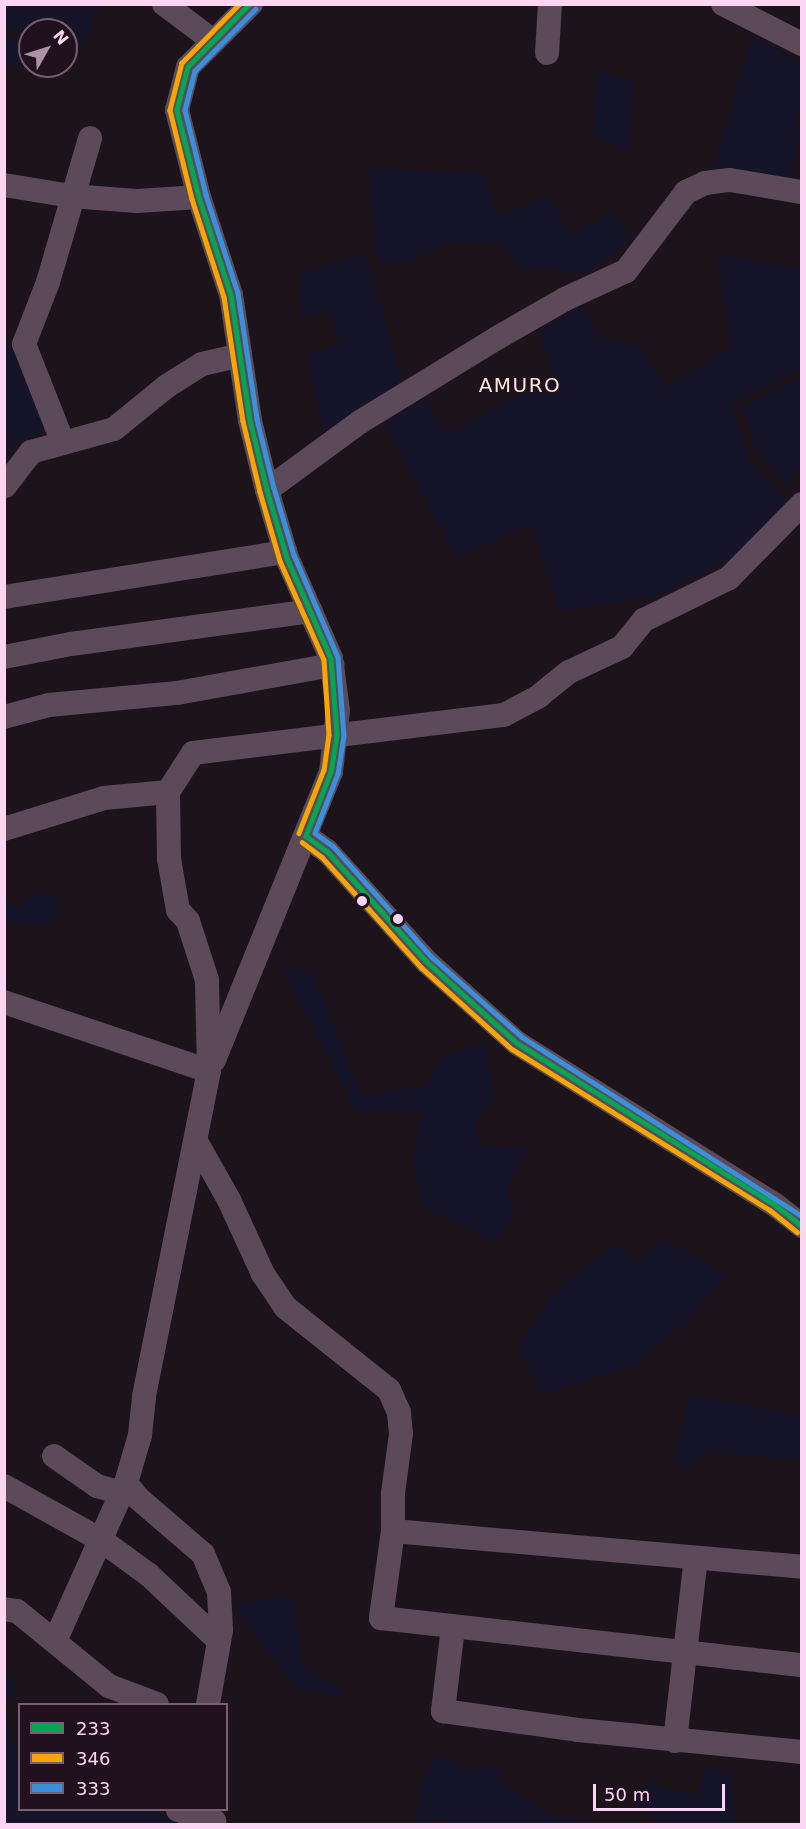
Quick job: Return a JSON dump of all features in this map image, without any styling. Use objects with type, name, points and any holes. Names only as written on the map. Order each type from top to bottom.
[{"type":"street","points":[[164,4],[212,40]]},
{"type":"street","points":[[209,1071],[306,836],[330,772],[337,735],[332,666],[285,552],[267,490],[250,420],[231,295],[199,197],[177,110],[188,67],[212,40],[251,4]]},
{"type":"street","points":[[547,52],[550,4]]},
{"type":"street","points":[[723,4],[801,44]]},
{"type":"street","points":[[63,443],[24,344],[48,282],[71,196],[90,138]]},
{"type":"street","points":[[267,490],[360,422],[565,299],[626,271],[640,258],[675,201],[686,192],[705,183],[730,180],[801,192]]},
{"type":"street","points":[[4,185],[71,196],[137,201],[199,197]]},
{"type":"street","points":[[4,486],[31,452],[114,429],[167,386],[202,364],[240,355]]},
{"type":"street","points":[[55,1641],[124,1488],[140,1435],[144,1396],[197,1143],[209,1071],[207,980],[188,921],[178,910],[169,859],[168,792],[193,753],[504,716],[539,696],[568,672],[622,647],[644,620],[729,578],[801,504]]},
{"type":"street","points":[[4,597],[285,552]]},
{"type":"street","points":[[4,657],[71,644],[311,611]]},
{"type":"street","points":[[4,717],[49,705],[177,693],[332,666]]},
{"type":"street","points":[[4,829],[104,798],[168,792]]},
{"type":"street","points":[[306,836],[327,851],[427,962],[518,1043],[774,1204],[801,1226]]},
{"type":"street","points":[[4,1002],[209,1071]]},
{"type":"street","points":[[197,1143],[229,1200],[263,1274],[285,1307],[389,1390],[399,1412],[401,1434],[393,1493],[393,1531],[381,1618],[801,1665]]},
{"type":"street","points":[[54,1456],[98,1486],[124,1488],[203,1554],[219,1592],[219,1641],[208,1703]]},
{"type":"street","points":[[4,1486],[100,1540],[149,1575],[219,1641]]},
{"type":"street","points":[[393,1531],[801,1567]]},
{"type":"street","points":[[675,1741],[696,1558]]},
{"type":"street","points":[[4,1609],[17,1611],[109,1686],[154,1703]]},
{"type":"street","points":[[453,1627],[443,1712],[675,1741],[801,1752]]},
{"type":"street","points":[[186,1811],[214,1818]]},
{"type":"shaded area","points":[[5,4],[100,4],[84,46],[78,45],[78,18],[18,18],[18,30],[5,27]]},
{"type":"shaded area","points":[[752,37],[801,62],[801,101],[792,124],[801,132],[789,182],[712,175]]},
{"type":"shaded area","points":[[4,38],[18,40],[18,66],[5,66]]},
{"type":"shaded area","points":[[597,71],[634,81],[628,150],[593,138]]},
{"type":"shaded area","points":[[368,168],[483,173],[495,216],[551,197],[568,235],[617,211],[629,244],[582,275],[543,267],[520,271],[502,244],[446,242],[412,261],[378,265]]},
{"type":"shaded area","points":[[365,254],[404,385],[325,438],[307,355],[340,343],[330,312],[301,317],[299,275]]},
{"type":"shaded area","points":[[717,255],[801,269],[801,369],[731,404],[749,463],[788,502],[736,556],[657,596],[560,611],[531,525],[456,558],[384,422],[423,397],[449,434],[555,376],[538,331],[582,306],[598,338],[639,345],[666,387],[732,346]]},
{"type":"shaded area","points":[[5,342],[17,351],[47,431],[14,445],[5,462]]},
{"type":"shaded area","points":[[801,376],[801,468],[786,485],[756,451],[743,406]]},
{"type":"shaded area","points":[[40,893],[54,894],[61,911],[55,921],[38,926],[5,921],[5,903],[18,906]]},
{"type":"shaded area","points":[[279,963],[313,974],[362,1096],[426,1086],[442,1059],[485,1041],[494,1102],[473,1121],[480,1145],[529,1148],[505,1190],[515,1213],[495,1241],[424,1208],[412,1157],[425,1113],[356,1111]]},
{"type":"shaded area","points":[[666,1240],[726,1275],[689,1320],[635,1365],[542,1394],[518,1346],[561,1285],[617,1244],[635,1261]]},
{"type":"shaded area","points":[[689,1395],[801,1416],[801,1460],[709,1453],[689,1469],[673,1463]]},
{"type":"shaded area","points":[[282,1596],[294,1602],[303,1666],[345,1691],[342,1696],[308,1691],[293,1684],[236,1609],[240,1603]]},
{"type":"shaded area","points":[[5,1676],[17,1680],[5,1712],[18,1753],[18,1811],[151,1811],[181,1824],[7,1824],[4,1816]]},
{"type":"shaded area","points":[[438,1753],[467,1770],[496,1766],[506,1786],[547,1813],[594,1824],[450,1824],[445,1818],[433,1824],[413,1824],[422,1796],[420,1787]]},
{"type":"shaded area","points":[[708,1766],[731,1775],[736,1824],[665,1824],[634,1804],[645,1781],[697,1796]]},
{"type":"transit line","name":"346","points":[[240,4],[182,63],[170,110],[192,199],[224,297],[243,421],[260,492],[280,561],[324,660],[329,735],[324,770],[299,833]]},
{"type":"transit line","name":"233","points":[[250,4],[188,67],[177,110],[199,197],[231,295],[250,420],[267,490],[287,558],[331,658],[337,735],[331,772],[306,836]]},
{"type":"transit line","name":"333","points":[[256,9],[195,71],[185,110],[206,195],[238,293],[257,419],[274,488],[294,555],[338,657],[344,736],[338,774],[315,833],[333,846],[432,957],[522,1037],[802,1216]]},
{"type":"transit line","name":"233","points":[[306,836],[327,851],[427,962],[517,1043],[774,1204],[802,1226]]},
{"type":"transit line","name":"346","points":[[302,842],[322,857],[422,968],[512,1049],[770,1210],[797,1232]]},
{"type":"district","name":"AMURO","points":[[520,385]]}]
